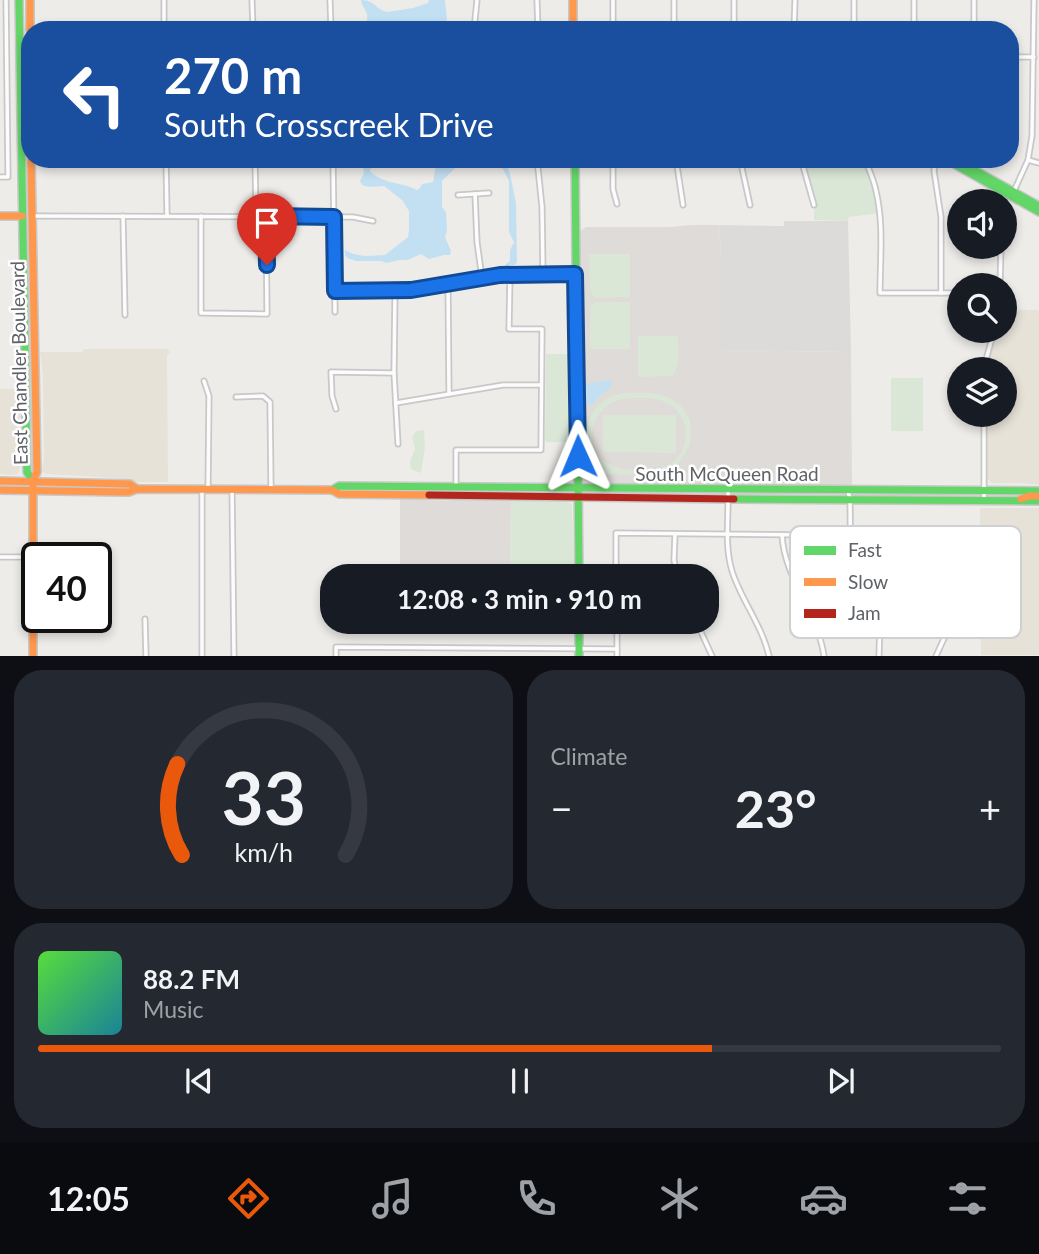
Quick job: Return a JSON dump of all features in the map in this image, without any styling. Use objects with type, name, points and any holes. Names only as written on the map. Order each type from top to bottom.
[{"type":"main road","name":"East Chandler Boulevard","points":[[19,0],[21,144]]},
{"type":"main road","points":[[30,0],[30,21]]},
{"type":"main road","points":[[573,0],[573,21]]},
{"type":"main road","name":"East Chandler Boulevard","points":[[21,168],[27,472],[33,481]]},
{"type":"main road","name":"East Chandler Boulevard","points":[[31,168],[37,472],[33,481],[33,542]]},
{"type":"main road","points":[[575,168],[579,564]]},
{"type":"main road","points":[[969,168],[1005,189]]},
{"type":"main road","points":[[1017,196],[1039,206]]},
{"type":"main road","points":[[1017,197],[1039,212]]},
{"type":"main road","points":[[0,216],[32,216]]},
{"type":"main road","points":[[26,343],[35,343]]},
{"type":"main road","points":[[0,481],[130,484],[137,488]]},
{"type":"main road","name":"South McQueen Road","points":[[137,488],[332,490],[339,486],[578,492],[728,489],[984,491],[1039,496]]},
{"type":"main road","points":[[0,491],[129,492],[137,488]]},
{"type":"main road","name":"South McQueen Road","points":[[578,492],[728,499],[1018,500],[1039,496]]},
{"type":"main road","name":"East Chandler Boulevard","points":[[33,633],[33,656]]},
{"type":"main road","points":[[579,634],[579,652]]},
{"type":"street","points":[[0,177],[8,177],[6,0]]},
{"type":"street","points":[[164,0],[164,21]]},
{"type":"street","points":[[253,0],[253,21]]},
{"type":"street","points":[[330,0],[331,21]]},
{"type":"street","points":[[475,21],[477,0]]},
{"type":"street","points":[[537,0],[538,21]]},
{"type":"street","points":[[613,0],[613,21]]},
{"type":"street","points":[[674,0],[674,21]]},
{"type":"street","points":[[734,0],[734,21]]},
{"type":"street","points":[[794,21],[795,0]]},
{"type":"street","points":[[854,0],[854,21]]},
{"type":"street","points":[[914,0],[914,21]]},
{"type":"street","points":[[974,0],[974,21]]},
{"type":"street","points":[[1015,189],[1028,160],[1032,136],[1034,0]]},
{"type":"street","points":[[1019,57],[1034,57]]},
{"type":"street","points":[[1028,160],[1039,163]]},
{"type":"street","points":[[166,168],[167,215]]},
{"type":"street","points":[[256,168],[257,216]]},
{"type":"street","points":[[333,168],[335,312]]},
{"type":"street","points":[[538,168],[542,207],[543,274]]},
{"type":"street","points":[[613,168],[613,189],[617,204]]},
{"type":"street","points":[[677,168],[683,205]]},
{"type":"street","points":[[742,168],[750,205]]},
{"type":"street","points":[[804,168],[814,205]]},
{"type":"street","points":[[868,168],[876,189],[881,227],[880,293],[947,293]]},
{"type":"street","points":[[934,168],[941,217],[941,293]]},
{"type":"street","points":[[458,195],[489,193]]},
{"type":"street","points":[[475,194],[482,278]]},
{"type":"street","points":[[123,215],[125,315]]},
{"type":"street","points":[[32,216],[266,216],[363,218],[373,221]]},
{"type":"street","points":[[201,216],[201,313],[267,314],[266,216]]},
{"type":"street","points":[[335,291],[428,288],[510,274],[575,274]]},
{"type":"street","points":[[456,491],[456,450],[541,450],[542,329],[509,329],[510,274]]},
{"type":"street","points":[[448,285],[449,394]]},
{"type":"street","points":[[395,290],[394,373],[398,444]]},
{"type":"street","points":[[335,409],[331,372],[394,373]]},
{"type":"street","points":[[202,656],[209,396],[204,381]]},
{"type":"street","points":[[396,403],[503,385],[541,385]]},
{"type":"street","points":[[236,397],[263,396],[271,402],[271,489]]},
{"type":"street","points":[[984,427],[984,500]]},
{"type":"street","points":[[232,489],[234,656]]},
{"type":"street","points":[[728,489],[728,554],[769,656]]},
{"type":"street","points":[[848,490],[850,526]]},
{"type":"street","points":[[616,564],[616,533],[790,535]]},
{"type":"street","points":[[675,534],[675,564]]},
{"type":"street","points":[[782,535],[782,549],[790,570]]},
{"type":"street","points":[[0,557],[21,557]]},
{"type":"street","points":[[145,619],[146,656]]},
{"type":"street","points":[[617,634],[617,656]]},
{"type":"street","points":[[702,634],[712,656]]},
{"type":"street","points":[[821,638],[824,656]]},
{"type":"street","points":[[879,638],[879,656]]},
{"type":"street","points":[[936,656],[945,638]]},
{"type":"street","points":[[336,656],[336,648],[531,649],[579,652],[617,649]]},
{"type":"street","points":[[420,648],[420,656]]},
{"type":"street","points":[[476,649],[476,656]]},
{"type":"street","points":[[531,649],[531,656]]},
{"type":"shaded area","points":[[784,221],[848,221],[851,352],[718,350],[721,255],[719,225],[784,226]]},
{"type":"shaded area","points":[[719,225],[719,350],[851,352],[852,488],[668,486],[588,483],[583,480],[580,231],[586,227]]},
{"type":"shaded area","points":[[1017,310],[1039,310],[1039,485],[992,483],[987,478],[987,427],[1017,427],[1017,357],[990,357],[994,343],[1017,343]]},
{"type":"shaded area","points":[[84,349],[167,349],[170,352],[167,356],[168,482],[132,482],[43,472],[43,375],[40,352],[82,352]]},
{"type":"shaded area","points":[[0,389],[21,389],[20,468],[18,474],[13,475],[0,474]]},
{"type":"shaded area","points":[[465,498],[511,500],[510,564],[400,564],[400,499],[447,501]]},
{"type":"shaded area","points":[[980,508],[1039,508],[1039,655],[981,655],[981,638],[1021,638],[1021,526],[980,526]]},
{"type":"green space","points":[[804,168],[868,168],[876,189],[880,213],[849,217],[848,221],[814,220],[814,205]]},
{"type":"green space","points":[[589,254],[630,254],[630,297],[595,298],[590,292]]},
{"type":"green space","points":[[595,302],[630,302],[630,349],[590,349],[590,307]]},
{"type":"green space","points":[[638,336],[678,336],[678,362],[672,376],[638,377]]},
{"type":"green space","points":[[546,354],[569,354],[571,437],[567,437],[567,442],[546,442],[545,439]]},
{"type":"green space","points":[[891,378],[923,378],[923,431],[891,431]]},
{"type":"green space","points":[[623,393],[651,393],[678,403],[690,421],[690,442],[680,461],[672,469],[686,470],[686,475],[587,474],[588,469],[606,469],[596,459],[587,437],[592,414],[610,398]],"holes":[[[623,399],[660,400],[680,415],[686,434],[685,444],[675,460],[656,469],[626,470],[602,459],[595,450],[592,430],[602,410]]]},
{"type":"green space","points":[[603,415],[676,415],[676,453],[603,452]]},
{"type":"green space","points":[[424,430],[425,447],[421,473],[411,469],[410,461],[415,449],[412,437],[416,431]]},
{"type":"green space","points":[[511,500],[565,501],[572,504],[574,564],[510,564]]},
{"type":"water","points":[[361,0],[369,1],[387,12],[413,8],[428,3],[429,0],[445,0],[447,19],[366,21]]},
{"type":"water","points":[[363,168],[371,168],[370,171],[381,179],[417,190],[422,184],[433,182],[435,168],[455,168],[442,181],[442,207],[446,212],[445,237],[450,255],[429,259],[421,254],[408,260],[387,263],[347,258],[345,250],[365,256],[385,255],[408,237],[409,211],[402,200],[384,186],[362,185],[360,181]]},
{"type":"water","points":[[508,168],[516,203],[517,262],[505,268],[510,261],[510,250],[514,242],[509,232],[509,181],[503,169]]},
{"type":"water","points":[[609,380],[613,383],[611,386],[593,405],[587,405],[586,384]]},
{"type":"traffic: fast","points":[[19,0],[21,118]]},
{"type":"traffic: fast","points":[[22,168],[27,472],[33,481]]},
{"type":"traffic: fast","points":[[575,168],[579,564]]},
{"type":"traffic: fast","points":[[961,168],[1039,212]]},
{"type":"traffic: fast","points":[[971,168],[1039,206]]},
{"type":"traffic: fast","points":[[332,490],[339,486],[1039,491]]},
{"type":"traffic: fast","points":[[734,499],[1039,501]]},
{"type":"traffic: fast","points":[[579,634],[579,656]]},
{"type":"traffic: slow","points":[[30,0],[30,21]]},
{"type":"traffic: slow","points":[[573,0],[573,21]]},
{"type":"traffic: slow","points":[[31,168],[37,472],[33,481],[33,656]]},
{"type":"traffic: slow","points":[[0,216],[22,216]]},
{"type":"traffic: slow","points":[[0,481],[130,484],[137,489]]},
{"type":"traffic: slow","points":[[0,490],[332,490],[339,494],[429,495]]},
{"type":"traffic: slow","points":[[1021,499],[1039,496]]},
{"type":"traffic: jam","points":[[429,495],[734,499]]},
{"type":"route","points":[[267,265],[266,216],[334,217],[335,291],[411,290],[510,274],[575,274],[578,456]]}]
